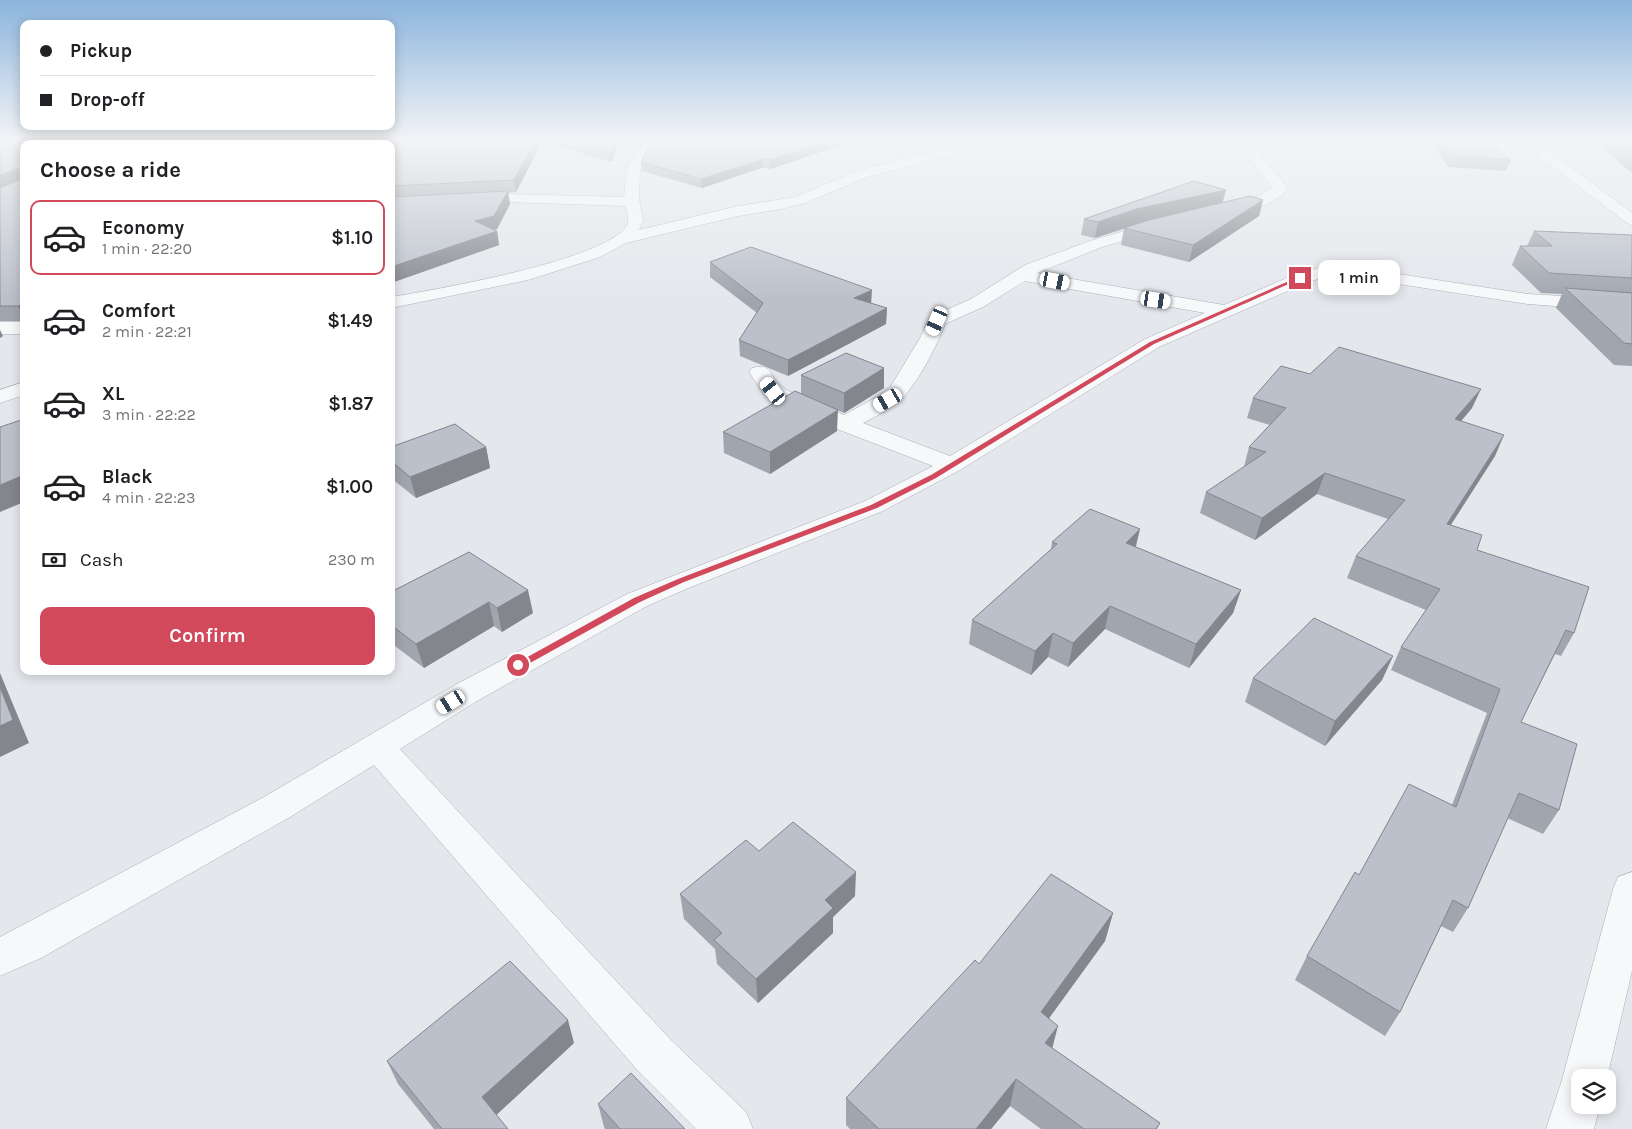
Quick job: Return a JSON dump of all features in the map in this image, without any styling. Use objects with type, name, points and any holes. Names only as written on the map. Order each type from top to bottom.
[{"type":"street","points":[[624,239],[635,223],[632,194]]},
{"type":"street","points":[[395,302],[507,280],[602,251],[624,239],[738,211],[792,202],[813,194]]},
{"type":"street","points":[[1213,214],[1277,194]]},
{"type":"street","points":[[1597,194],[1632,220]]},
{"type":"street","points":[[455,201],[508,198],[632,202]]},
{"type":"street","points":[[845,424],[888,400],[899,390],[930,338],[937,321],[945,316],[977,303],[1031,268],[1096,244],[1173,222]]},
{"type":"street","points":[[0,957],[27,944],[277,806],[466,693],[637,600],[681,580],[874,506],[952,465],[1152,343],[1300,278],[1329,270],[1528,299],[1632,306]]},
{"type":"street","points":[[1022,275],[1225,311]]},
{"type":"street","points":[[0,328],[20,328]]},
{"type":"street","points":[[759,372],[773,391],[845,424],[952,465]]},
{"type":"street","points":[[0,396],[20,389]]},
{"type":"street","points":[[378,747],[655,1056],[729,1129]]},
{"type":"street","points":[[1586,1069],[1632,889]]},
{"type":"street","points":[[1570,1129],[1574,1114]]},
{"type":"building","points":[[0,194],[20,194],[20,305],[0,306]]},
{"type":"building","points":[[506,194],[494,216],[475,221],[497,231],[395,266],[395,197]]},
{"type":"building","points":[[1157,194],[1209,194],[1136,209],[1098,222],[1084,219]]},
{"type":"building","points":[[1250,196],[1263,200],[1193,245],[1124,228],[1149,220]]},
{"type":"building","points":[[1534,231],[1632,235],[1632,278],[1549,273],[1520,246],[1552,246]]},
{"type":"building","points":[[751,247],[872,290],[854,298],[887,308],[788,360],[739,340],[763,303],[710,262]]},
{"type":"building","points":[[1565,288],[1632,293],[1632,344],[1624,343]]},
{"type":"building","points":[[1339,347],[1481,389],[1455,419],[1504,435],[1447,524],[1482,535],[1477,550],[1589,587],[1574,633],[1566,630],[1521,722],[1577,744],[1559,810],[1519,793],[1468,908],[1453,900],[1400,1012],[1307,956],[1355,872],[1359,875],[1409,784],[1456,807],[1500,689],[1401,647],[1440,589],[1356,556],[1405,500],[1325,473],[1262,518],[1206,492],[1266,452],[1249,447],[1286,408],[1253,398],[1281,366],[1310,374]]},
{"type":"building","points":[[846,353],[884,368],[844,393],[801,375]]},
{"type":"building","points":[[795,391],[838,410],[770,452],[723,432]]},
{"type":"building","points":[[20,420],[20,477],[0,485],[0,427]]},
{"type":"building","points":[[455,424],[486,447],[410,477],[395,464],[395,446]]},
{"type":"building","points":[[1090,509],[1140,529],[1126,543],[1241,590],[1196,644],[1110,606],[1073,643],[1053,633],[1035,651],[972,620],[1057,544],[1052,542]]},
{"type":"building","points":[[469,552],[528,590],[497,608],[489,602],[416,644],[395,628],[395,590]]},
{"type":"building","points":[[1314,618],[1393,656],[1335,721],[1253,678]]},
{"type":"building","points":[[0,687],[13,720],[0,726]]},
{"type":"building","points":[[793,822],[856,872],[825,900],[833,908],[756,979],[714,940],[722,933],[680,894],[746,840],[759,851]]},
{"type":"building","points":[[1051,874],[1113,913],[1041,1012],[1058,1026],[1045,1043],[1160,1123],[1156,1129],[1084,1129],[1016,1079],[976,1129],[879,1129],[846,1098],[975,960],[979,964]]},
{"type":"building","points":[[510,961],[568,1020],[482,1097],[508,1129],[442,1129],[387,1061]]},
{"type":"building","points":[[631,1073],[685,1129],[620,1129],[598,1104]]},
{"type":"route","points":[[518,665],[637,600],[681,580],[874,506],[933,476],[1152,343],[1300,278]]}]
